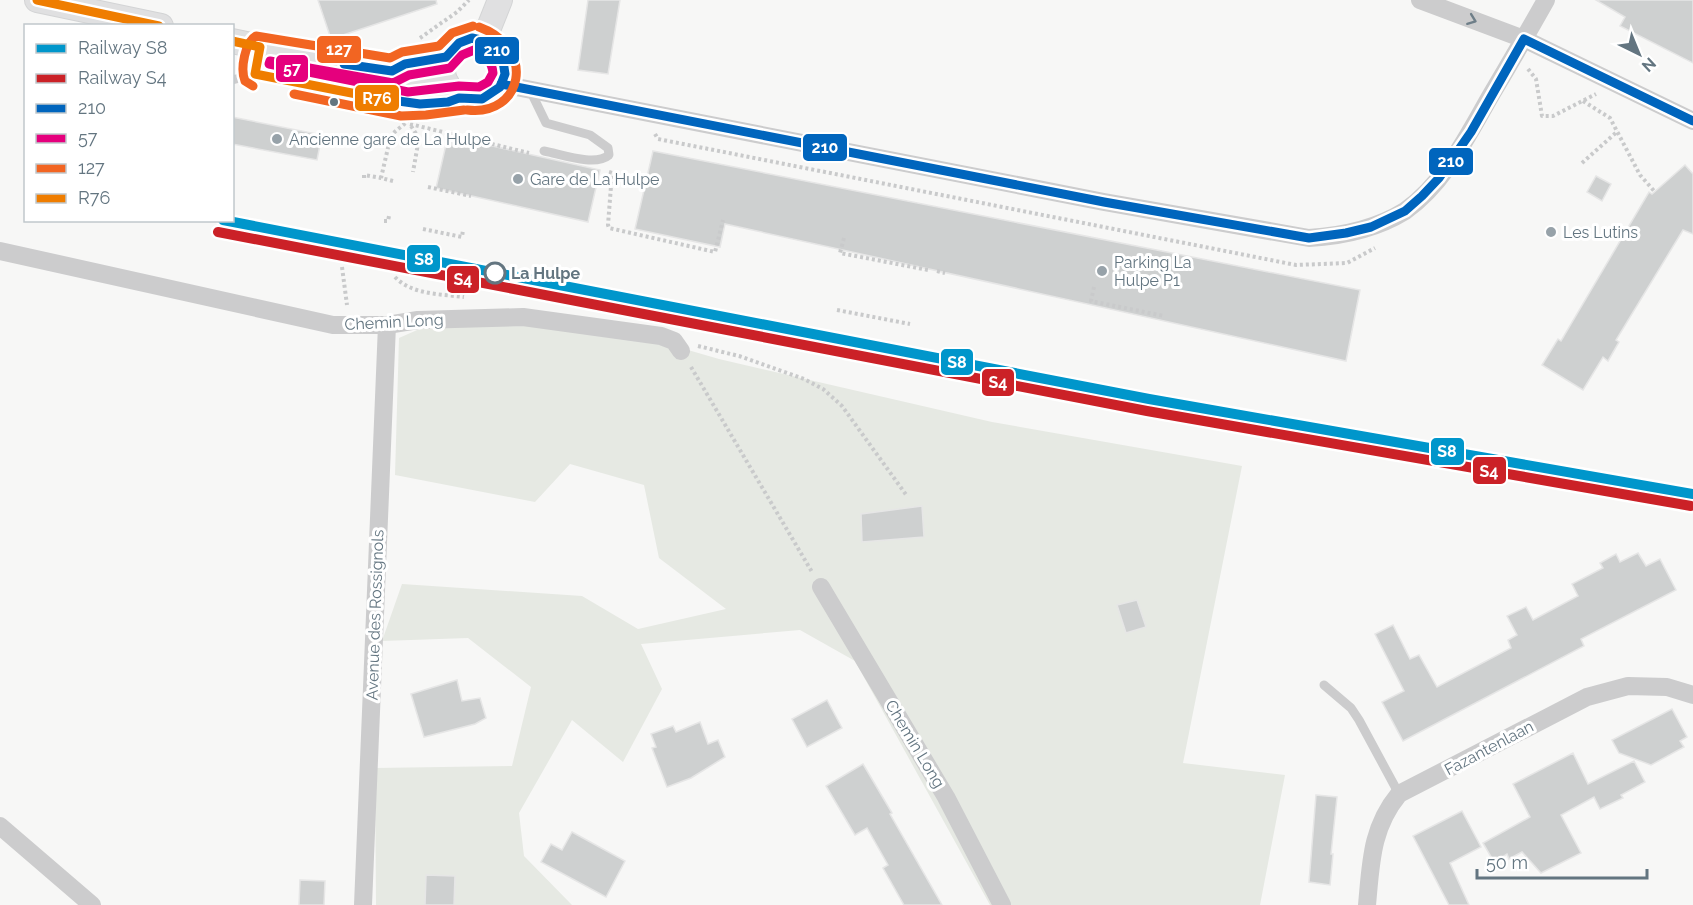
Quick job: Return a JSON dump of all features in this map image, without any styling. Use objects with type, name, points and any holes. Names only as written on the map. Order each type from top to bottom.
[{"type":"main road","points":[[38,0],[152,24]]},
{"type":"main road","points":[[484,40],[500,0]]},
{"type":"main road","points":[[234,41],[392,71],[406,79],[432,84],[473,100],[484,99],[494,93],[505,74],[501,54],[494,45],[484,40],[466,39],[450,49],[443,71],[454,91]]},
{"type":"main road","points":[[392,71],[405,64],[446,57]]},
{"type":"street","points":[[1420,0],[1524,39],[1693,121]]},
{"type":"street","points":[[501,84],[644,114],[1172,215],[1309,238],[1330,237],[1371,228],[1405,211],[1431,188],[1474,125],[1546,0]]},
{"type":"street","name":"Chemin Long","points":[[0,251],[333,325],[387,325],[418,320],[523,317],[636,331],[661,336],[677,346]]},
{"type":"street","name":"Avenue des Rossignols","points":[[363,905],[387,325]]},
{"type":"street","name":"Chemin Long","points":[[821,587],[946,797],[1002,905]]},
{"type":"street","name":"Fazantenlaan","points":[[1367,905],[1373,848],[1379,825],[1388,806],[1399,794],[1587,697],[1628,686],[1667,687],[1693,694]]},
{"type":"street","points":[[0,826],[93,905]]},
{"type":"lane","points":[[255,74],[260,47]]},
{"type":"lane","points":[[234,79],[255,74],[410,104],[445,103],[454,91]]},
{"type":"lane","points":[[530,90],[546,123],[590,135],[608,148],[609,155],[603,160],[594,161],[540,152]]},
{"type":"lane","points":[[1324,685],[1351,708],[1399,794]]},
{"type":"path","points":[[1521,74],[1526,66],[1536,79],[1542,116],[1553,116],[1615,83]]},
{"type":"path","points":[[1583,101],[1610,118],[1640,174],[1655,192]]},
{"type":"path","points":[[644,114],[658,139],[1296,265],[1347,262],[1383,244]]},
{"type":"path","points":[[381,178],[391,135],[409,123],[540,152]]},
{"type":"path","points":[[1582,163],[1618,131]]},
{"type":"path","points":[[413,172],[419,138]]},
{"type":"path","points":[[601,170],[612,173],[609,228],[715,252],[723,220]]},
{"type":"path","points":[[364,178],[364,175],[393,181]]},
{"type":"path","points":[[428,187],[471,196]]},
{"type":"path","points":[[384,220],[388,221],[389,216]]},
{"type":"path","points":[[423,229],[462,237],[463,230]]},
{"type":"path","points":[[844,238],[840,254],[928,270]]},
{"type":"path","points":[[374,265],[382,266],[385,260]]},
{"type":"path","points":[[342,267],[350,325]]},
{"type":"path","points":[[936,271],[945,273]]},
{"type":"path","points":[[425,275],[454,281],[456,273]]},
{"type":"path","points":[[395,277],[403,286],[414,290],[470,297]]},
{"type":"path","points":[[1094,287],[1091,301],[1164,316]]},
{"type":"path","points":[[837,310],[910,324]]},
{"type":"path","points":[[677,346],[707,347],[739,356],[804,379],[823,389],[842,406],[907,496]]},
{"type":"path","points":[[677,346],[821,587]]},
{"type":"path","points":[[829,355],[908,369]]},
{"type":"shaded area","points":[[595,323],[719,359],[992,422],[1242,466],[1183,763],[1285,775],[1260,905],[990,905],[855,661],[800,630],[641,644],[662,689],[623,762],[572,720],[519,813],[524,856],[572,905],[376,905],[375,768],[512,766],[531,687],[468,638],[382,641],[402,584],[582,596],[638,629],[726,609],[659,558],[644,485],[570,464],[535,502],[395,475],[399,338],[424,327]]},
{"type":"building","points":[[318,0],[436,0],[437,4],[331,39]]},
{"type":"building","points":[[588,0],[620,0],[608,74],[578,70]]},
{"type":"building","points":[[1596,0],[1693,0],[1693,63],[1620,26],[1625,17]]},
{"type":"building","name":"Ancienne gare de La Hulpe","points":[[234,117],[322,135],[317,160],[234,144]]},
{"type":"building","name":"Gare de La Hulpe","points":[[448,136],[600,170],[588,222],[436,188]]},
{"type":"building","name":"Parking La Hulpe P1","points":[[653,151],[1360,290],[1346,361],[725,224],[720,247],[635,229]]},
{"type":"building","points":[[1685,165],[1693,174],[1693,234],[1683,230],[1616,340],[1619,342],[1608,361],[1603,357],[1583,390],[1542,365],[1558,339],[1561,341],[1649,192],[1652,194]]},
{"type":"building","points":[[1596,176],[1611,184],[1602,201],[1587,192]]},
{"type":"building","points":[[922,506],[924,537],[862,542],[861,514]]},
{"type":"building","points":[[1638,553],[1646,566],[1660,559],[1676,590],[1581,639],[1584,646],[1403,741],[1382,702],[1404,691],[1375,634],[1393,625],[1410,659],[1419,655],[1437,687],[1511,648],[1508,640],[1517,635],[1507,616],[1526,607],[1533,620],[1578,596],[1572,584],[1603,568],[1600,563],[1616,554],[1620,562]]},
{"type":"building","points":[[1137,600],[1146,627],[1126,633],[1117,605]]},
{"type":"building","points":[[457,680],[462,701],[480,698],[486,718],[475,724],[424,737],[411,694]]},
{"type":"building","points":[[827,700],[842,728],[807,747],[792,719]]},
{"type":"building","points":[[1672,709],[1687,737],[1680,741],[1684,747],[1651,765],[1619,753],[1612,740]]},
{"type":"building","points":[[700,722],[708,744],[718,740],[725,757],[691,778],[667,787],[652,748],[656,747],[651,734],[673,726],[676,732]]},
{"type":"building","points":[[1573,753],[1588,784],[1634,761],[1645,782],[1621,795],[1623,798],[1600,809],[1594,797],[1561,815],[1581,853],[1541,873],[1522,852],[1509,859],[1507,854],[1494,862],[1483,843],[1530,817],[1513,784]]},
{"type":"building","points":[[863,764],[942,905],[904,905],[883,868],[888,865],[867,828],[855,835],[826,786]]},
{"type":"building","points":[[1316,795],[1337,797],[1330,885],[1309,882]]},
{"type":"building","points":[[1462,811],[1481,847],[1450,863],[1469,905],[1449,905],[1413,836]]},
{"type":"building","points":[[572,832],[625,861],[606,897],[541,862],[551,844],[562,850]]},
{"type":"building","points":[[426,875],[455,876],[454,905],[425,905]]},
{"type":"building","points":[[300,880],[325,881],[324,905],[299,905]]},
{"type":"rail line","name":"S8","points":[[233,222],[1149,399],[1693,494]]},
{"type":"rail line","name":"S4","points":[[218,232],[1147,411],[1691,506]]},
{"type":"transit line","name":"R76","points":[[37,0],[150,24]]},
{"type":"transit line","name":"127","points":[[253,86],[245,81],[243,63],[246,50],[256,36],[390,58],[402,52],[439,46],[452,33],[473,26]]},
{"type":"transit line","name":"127","points":[[467,110],[486,109],[501,103],[511,92],[516,79],[515,64],[509,50],[497,37],[479,27]]},
{"type":"transit line","name":"210","points":[[344,64],[392,71],[405,64],[446,57],[459,43],[472,38],[485,41],[496,49],[503,61],[505,74],[500,87],[482,99],[459,98],[448,102],[420,104],[377,98]]},
{"type":"transit line","name":"210","points":[[501,84],[1104,202],[1309,238],[1371,227],[1405,211],[1422,196],[1439,178],[1471,132],[1524,39],[1693,121]]},
{"type":"transit line","name":"R76","points":[[234,41],[260,47],[255,74],[377,98]]},
{"type":"transit line","name":"57","points":[[474,50],[485,56],[491,65],[493,73],[488,82],[479,87],[459,86],[408,92],[269,64],[270,61],[393,83],[409,75],[450,68],[462,55],[474,50]]},
{"type":"transit line","name":"127","points":[[294,94],[401,116],[464,110]]},
{"type":"place","name":"Ancienne gare de La Hulpe","points":[[277,139]]},
{"type":"place","name":"Gare de La Hulpe","points":[[518,179]]},
{"type":"place","name":"Les Lutins","points":[[1551,232]]},
{"type":"place","name":"Parking La Hulpe P1","points":[[1102,271]]},
{"type":"place","name":"La Hulpe","points":[[495,273]]}]
